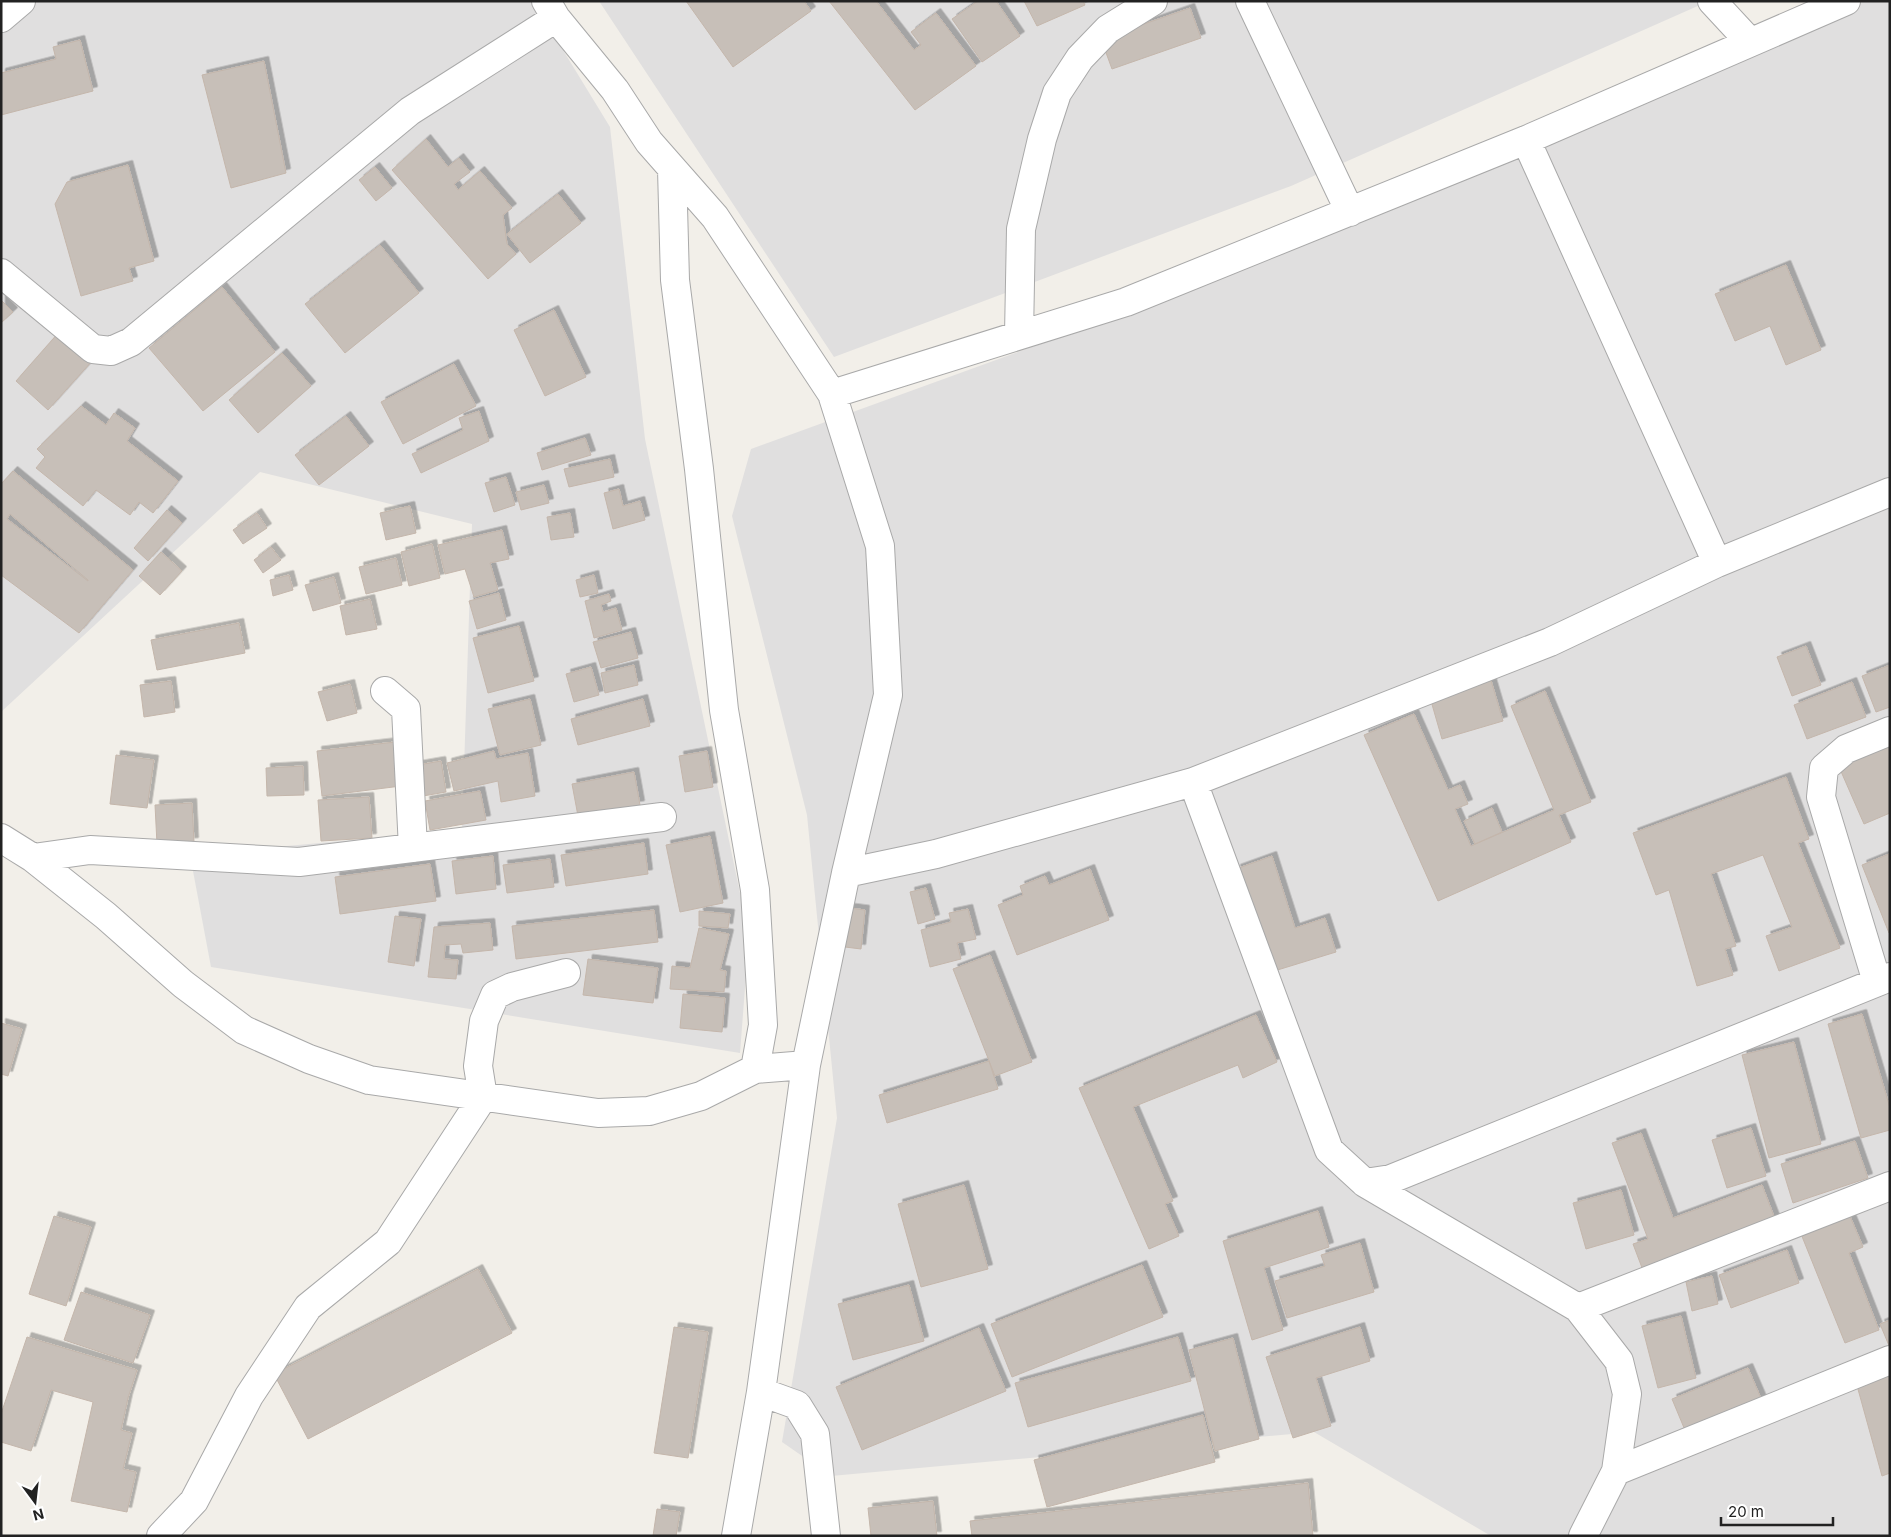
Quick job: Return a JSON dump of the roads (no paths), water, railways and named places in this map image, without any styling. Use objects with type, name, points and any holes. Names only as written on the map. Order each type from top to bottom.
[{"type":"street","points":[[1,18],[21,1]]},
{"type":"street","points":[[1019,335],[1021,229],[1042,139],[1057,93],[1080,58],[1108,29],[1154,1]]},
{"type":"street","points":[[1250,1],[1350,212]]},
{"type":"street","points":[[1712,1],[1750,42]]},
{"type":"street","points":[[832,394],[1126,302],[1526,140],[1846,1]]},
{"type":"street","points":[[1,273],[93,348],[111,351],[131,342],[410,111],[551,9],[615,90],[649,142],[715,217],[832,394],[880,546],[888,695],[846,874],[806,1065],[761,1392],[736,1536]]},
{"type":"street","points":[[1526,140],[1717,563]]},
{"type":"street","points":[[672,169],[675,280],[699,469],[724,710],[755,890],[763,1025],[754,1069]]},
{"type":"street","points":[[846,874],[936,854],[1193,782],[1550,642],[1717,563],[1890,492]]},
{"type":"street","points":[[385,691],[406,709],[414,848]]},
{"type":"street","points":[[1365,1183],[1391,1179],[1883,979],[1821,797],[1824,768],[1846,750],[1890,731]]},
{"type":"street","points":[[1193,782],[1329,1150],[1365,1183],[1578,1308],[1619,1361],[1627,1394],[1616,1471],[1583,1536]]},
{"type":"street","points":[[33,858],[90,850],[299,862],[662,817]]},
{"type":"street","points":[[1,838],[33,858],[106,916],[183,984],[244,1030],[309,1059],[369,1080],[598,1113],[649,1111],[701,1096],[754,1069],[806,1065]]},
{"type":"street","points":[[161,1536],[194,1501],[249,1396],[308,1307],[388,1242],[483,1096],[478,1058],[484,1021],[495,995],[512,987],[566,974]]},
{"type":"street","points":[[1578,1308],[1890,1186]]},
{"type":"street","points":[[1616,1471],[1890,1360]]},
{"type":"street","points":[[761,1392],[797,1405],[815,1434],[826,1536]]}]
